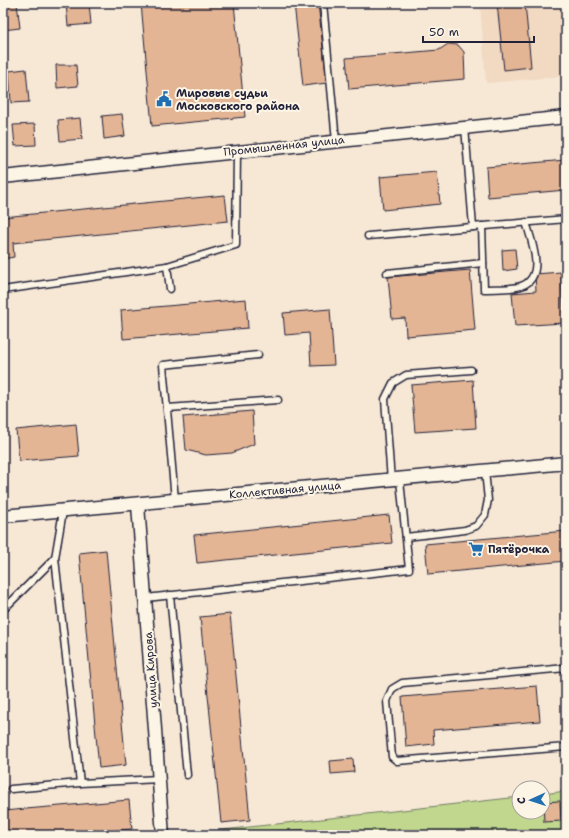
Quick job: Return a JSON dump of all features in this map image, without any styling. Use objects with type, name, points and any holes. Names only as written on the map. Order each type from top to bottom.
[{"type":"street","name":"Промышленная улица","points":[[3,177],[566,117]]},
{"type":"street","name":"Коллективная улица","points":[[3,516],[138,505],[175,500],[566,463]]},
{"type":"street","name":"улица Кирова","points":[[138,505],[146,598],[162,835]]},
{"type":"lane","points":[[323,3],[336,141]]},
{"type":"lane","points":[[464,127],[473,227]]},
{"type":"lane","points":[[3,290],[167,266],[236,245],[237,151]]},
{"type":"lane","points":[[368,236],[566,219]]},
{"type":"lane","points":[[482,226],[484,289],[522,286],[531,279],[535,269],[535,254],[526,222]]},
{"type":"lane","points":[[387,272],[483,263]]},
{"type":"lane","points":[[167,266],[170,289]]},
{"type":"lane","points":[[175,500],[163,365],[258,355]]},
{"type":"lane","points":[[146,598],[409,569],[406,537],[396,480],[385,399],[393,383],[406,375],[471,370]]},
{"type":"lane","points":[[168,408],[278,400]]},
{"type":"lane","points":[[406,537],[465,530],[476,526],[485,515],[488,500],[484,471]]},
{"type":"lane","points":[[63,511],[55,558],[80,784]]},
{"type":"lane","points":[[3,610],[55,558]]},
{"type":"lane","points":[[170,595],[187,775]]},
{"type":"lane","points":[[566,668],[402,683],[392,689],[387,701],[392,757],[397,761],[566,747]]},
{"type":"lane","points":[[11,789],[159,779]]},
{"type":"shaded area","points":[[480,3],[566,3],[566,76],[486,83]]},
{"type":"green space","points":[[566,791],[566,835],[178,835],[511,798],[511,820],[551,820],[551,793]]},
{"type":"building","points":[[17,3],[20,28],[3,30],[3,5]]},
{"type":"building","points":[[66,3],[89,3],[91,24],[68,26]]},
{"type":"building","points":[[141,3],[234,3],[245,117],[152,126]]},
{"type":"building","points":[[294,3],[318,3],[327,83],[303,86]]},
{"type":"building","points":[[497,3],[525,3],[531,67],[504,70]]},
{"type":"building","points":[[448,44],[458,45],[464,52],[465,79],[349,89],[346,58],[439,50]]},
{"type":"building","points":[[56,65],[76,65],[78,86],[57,88]]},
{"type":"building","points":[[26,69],[29,102],[11,103],[9,71]]},
{"type":"building","points":[[122,114],[125,136],[104,139],[102,116]]},
{"type":"building","points":[[80,118],[82,139],[60,141],[58,120]]},
{"type":"building","points":[[35,124],[36,145],[15,146],[13,125]]},
{"type":"building","points":[[566,160],[566,190],[488,197],[486,167]]},
{"type":"building","points":[[437,172],[440,204],[383,210],[380,177]]},
{"type":"building","points":[[225,195],[228,221],[13,243],[14,257],[3,259],[3,217]]},
{"type":"building","points":[[515,249],[517,269],[503,271],[502,250]]},
{"type":"building","points":[[470,270],[475,330],[406,336],[405,318],[392,319],[388,277]]},
{"type":"building","points":[[561,272],[564,323],[515,326],[512,293],[536,291],[535,274]]},
{"type":"building","points":[[246,299],[248,328],[123,339],[121,310]]},
{"type":"building","points":[[330,309],[334,365],[311,366],[309,333],[285,335],[283,313]]},
{"type":"building","points":[[473,380],[476,428],[415,432],[411,385]]},
{"type":"building","points":[[252,411],[254,444],[232,453],[206,455],[186,450],[183,417]]},
{"type":"building","points":[[76,424],[79,456],[19,461],[16,430]]},
{"type":"building","points":[[389,515],[392,543],[197,563],[194,535]]},
{"type":"building","points":[[566,531],[566,561],[428,574],[425,544]]},
{"type":"building","points":[[106,550],[126,765],[99,768],[79,553]]},
{"type":"building","points":[[230,614],[250,820],[221,823],[200,617]]},
{"type":"building","points":[[561,681],[566,681],[566,718],[564,718]]},
{"type":"building","points":[[537,686],[540,721],[433,730],[434,744],[406,747],[402,697]]},
{"type":"building","points":[[353,759],[354,772],[331,774],[330,761]]},
{"type":"building","points":[[129,800],[132,829],[59,835],[3,835],[3,811]]},
{"type":"building","points":[[560,801],[561,821],[544,822],[544,820],[551,820],[551,802]]},
{"type":"building","points":[[305,830],[305,835],[270,835],[270,831]]},
{"type":"place","name":"Мировые судьи Московского района","points":[[164,99]]},
{"type":"place","name":"Пятёрочка","points":[[476,549]]}]
